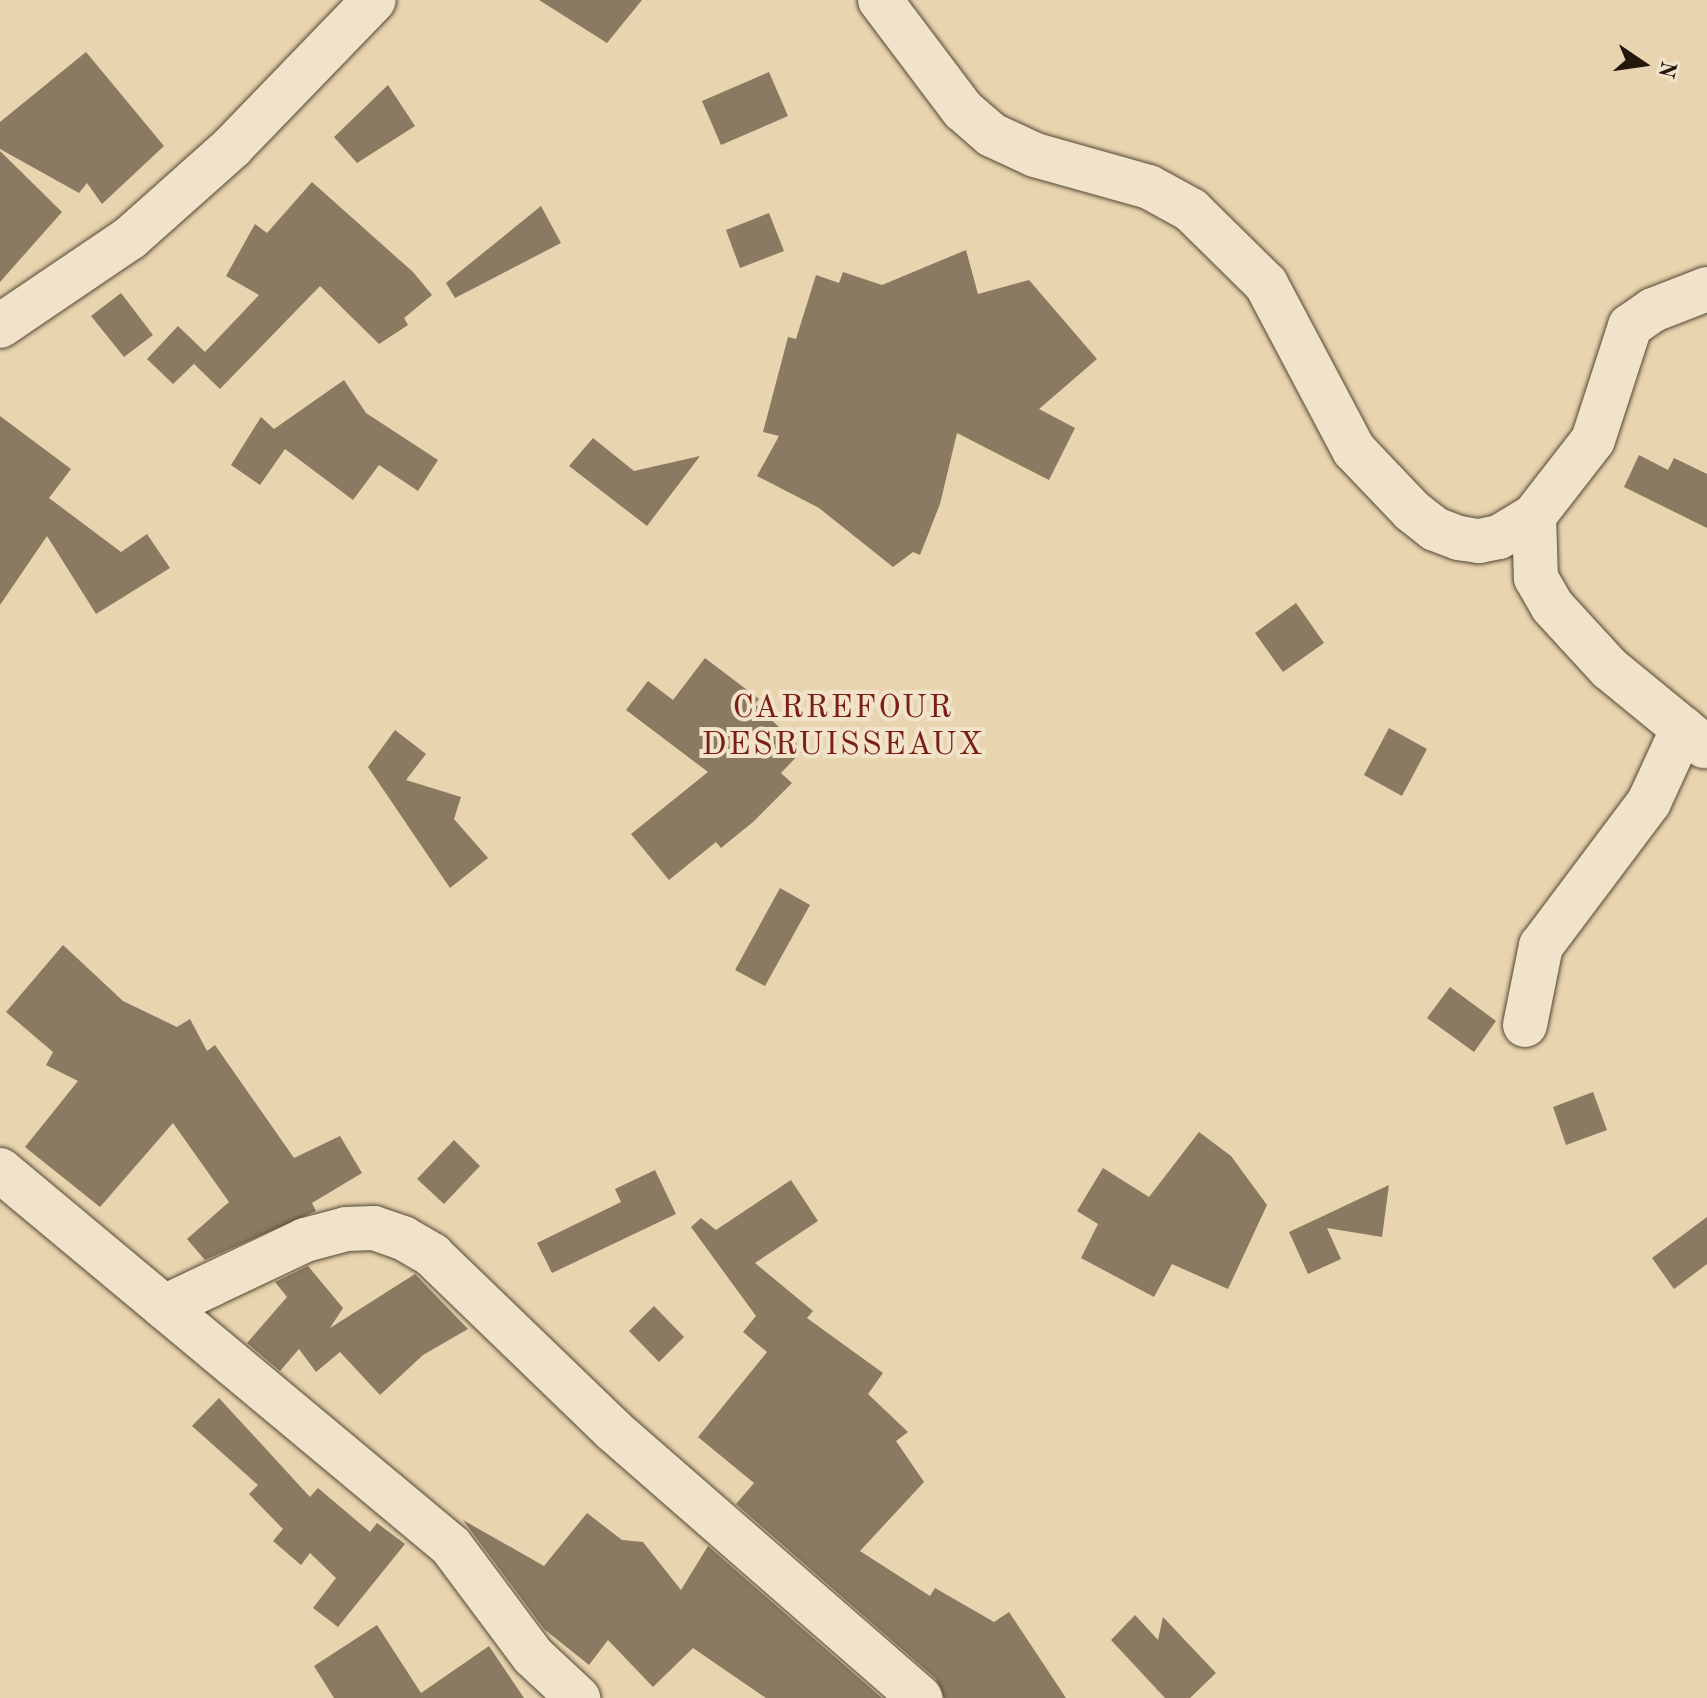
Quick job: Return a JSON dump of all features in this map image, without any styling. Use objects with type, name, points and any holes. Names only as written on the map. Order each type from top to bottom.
[{"type":"street","points":[[0,326],[130,238],[232,147],[374,0]]},
{"type":"street","points":[[880,0],[963,110],[992,135],[1035,155],[1149,187],[1191,210],[1266,284],[1354,450],[1435,529],[1479,541],[1499,537],[1534,516],[1593,440],[1630,326],[1653,310],[1707,289]]},
{"type":"street","points":[[1525,1025],[1541,946],[1695,738],[1610,669],[1552,606],[1536,578],[1534,516]]},
{"type":"street","points":[[0,1170],[451,1546],[533,1656],[578,1698]]},
{"type":"street","points":[[164,1307],[305,1240],[346,1229],[374,1228],[403,1238],[432,1255],[613,1430],[920,1698]]},
{"type":"building","points":[[539,0],[642,0],[607,43]]},
{"type":"building","points":[[86,52],[164,146],[102,204],[87,183],[79,193],[0,149],[0,122]]},
{"type":"building","points":[[769,72],[788,116],[721,145],[702,101]]},
{"type":"building","points":[[388,85],[415,126],[357,163],[334,137]]},
{"type":"building","points":[[0,151],[62,212],[0,282]]},
{"type":"building","points":[[312,182],[413,272],[432,295],[404,318],[408,325],[379,344],[320,286],[220,389],[194,364],[200,358],[173,384],[147,359],[178,326],[205,352],[259,295],[226,276],[255,224],[267,233]]},
{"type":"building","points":[[541,206],[561,243],[455,298],[446,283]]},
{"type":"building","points":[[769,213],[784,251],[740,268],[726,230]]},
{"type":"building","points":[[966,250],[978,294],[1029,280],[1097,359],[1039,409],[1075,428],[1049,480],[957,433],[940,504],[920,555],[913,552],[893,567],[819,508],[757,476],[779,436],[763,432],[788,337],[796,339],[816,275],[839,283],[843,272],[882,285]]},
{"type":"building","points":[[121,293],[153,335],[124,357],[91,316]]},
{"type":"building","points":[[344,380],[366,413],[438,460],[418,491],[379,465],[353,500],[285,449],[260,485],[231,465],[261,417],[274,429]]},
{"type":"building","points":[[0,416],[71,469],[49,498],[121,552],[147,534],[170,568],[96,614],[47,536],[0,605]]},
{"type":"building","points":[[593,438],[634,471],[700,456],[647,526],[569,466]]},
{"type":"building","points":[[1639,455],[1668,470],[1674,458],[1707,474],[1707,528],[1624,487]]},
{"type":"building","points":[[1296,603],[1324,643],[1283,672],[1255,633]]},
{"type":"building","points":[[705,658],[759,699],[755,704],[803,750],[781,773],[792,783],[753,822],[721,848],[716,842],[669,880],[631,834],[708,772],[626,710],[648,681],[673,700]]},
{"type":"building","points":[[1389,728],[1427,749],[1402,796],[1364,775]]},
{"type":"building","points":[[395,730],[426,754],[406,780],[461,797],[454,819],[488,858],[450,888],[368,767]]},
{"type":"building","points":[[780,888],[810,905],[765,986],[735,970]]},
{"type":"building","points":[[63,945],[123,1001],[177,1027],[190,1019],[207,1051],[215,1045],[294,1158],[340,1136],[362,1173],[312,1203],[316,1211],[205,1260],[187,1239],[229,1202],[173,1123],[100,1207],[25,1147],[78,1081],[46,1065],[53,1052],[6,1012]]},
{"type":"building","points":[[1450,987],[1496,1021],[1474,1052],[1427,1018]]},
{"type":"building","points":[[1593,1092],[1607,1130],[1566,1145],[1553,1107]]},
{"type":"building","points":[[1199,1132],[1231,1156],[1267,1205],[1228,1289],[1172,1264],[1154,1297],[1081,1258],[1098,1224],[1077,1211],[1103,1168],[1149,1197]]},
{"type":"building","points":[[454,1140],[480,1166],[444,1204],[417,1179]]},
{"type":"building","points":[[655,1170],[676,1214],[552,1273],[537,1243],[621,1202],[615,1189]]},
{"type":"building","points":[[791,1180],[818,1221],[755,1263],[813,1311],[807,1318],[883,1373],[868,1394],[908,1432],[896,1441],[924,1482],[860,1551],[930,1596],[935,1588],[994,1622],[1009,1612],[1066,1698],[944,1698],[936,1679],[736,1504],[754,1483],[698,1437],[767,1352],[743,1332],[756,1316],[691,1227],[701,1218],[716,1230]]},
{"type":"building","points":[[1389,1185],[1382,1237],[1327,1228],[1341,1259],[1308,1274],[1289,1232]]},
{"type":"building","points":[[1707,1217],[1707,1264],[1674,1289],[1652,1258]]},
{"type":"building","points":[[308,1266],[343,1308],[330,1328],[415,1274],[468,1329],[423,1355],[380,1395],[340,1352],[316,1372],[299,1349],[280,1371],[247,1343],[287,1297],[275,1282]]},
{"type":"building","points":[[654,1306],[684,1337],[659,1362],[629,1331]]},
{"type":"building","points":[[219,1398],[310,1497],[318,1488],[370,1532],[377,1523],[405,1544],[338,1627],[313,1608],[336,1578],[310,1553],[301,1565],[273,1541],[283,1529],[249,1494],[258,1485],[192,1426]]},
{"type":"building","points":[[587,1513],[622,1540],[643,1542],[681,1590],[708,1546],[882,1698],[766,1698],[693,1648],[653,1687],[608,1640],[589,1665],[544,1629],[463,1520],[544,1566]]},
{"type":"building","points":[[1135,1615],[1158,1640],[1163,1617],[1216,1673],[1190,1698],[1165,1698],[1111,1640]]},
{"type":"building","points":[[377,1625],[421,1693],[489,1646],[524,1698],[334,1698],[314,1666]]},
{"type":"district","name":"CARREFOUR DESRUISSEAUX","points":[[843,728]]}]
